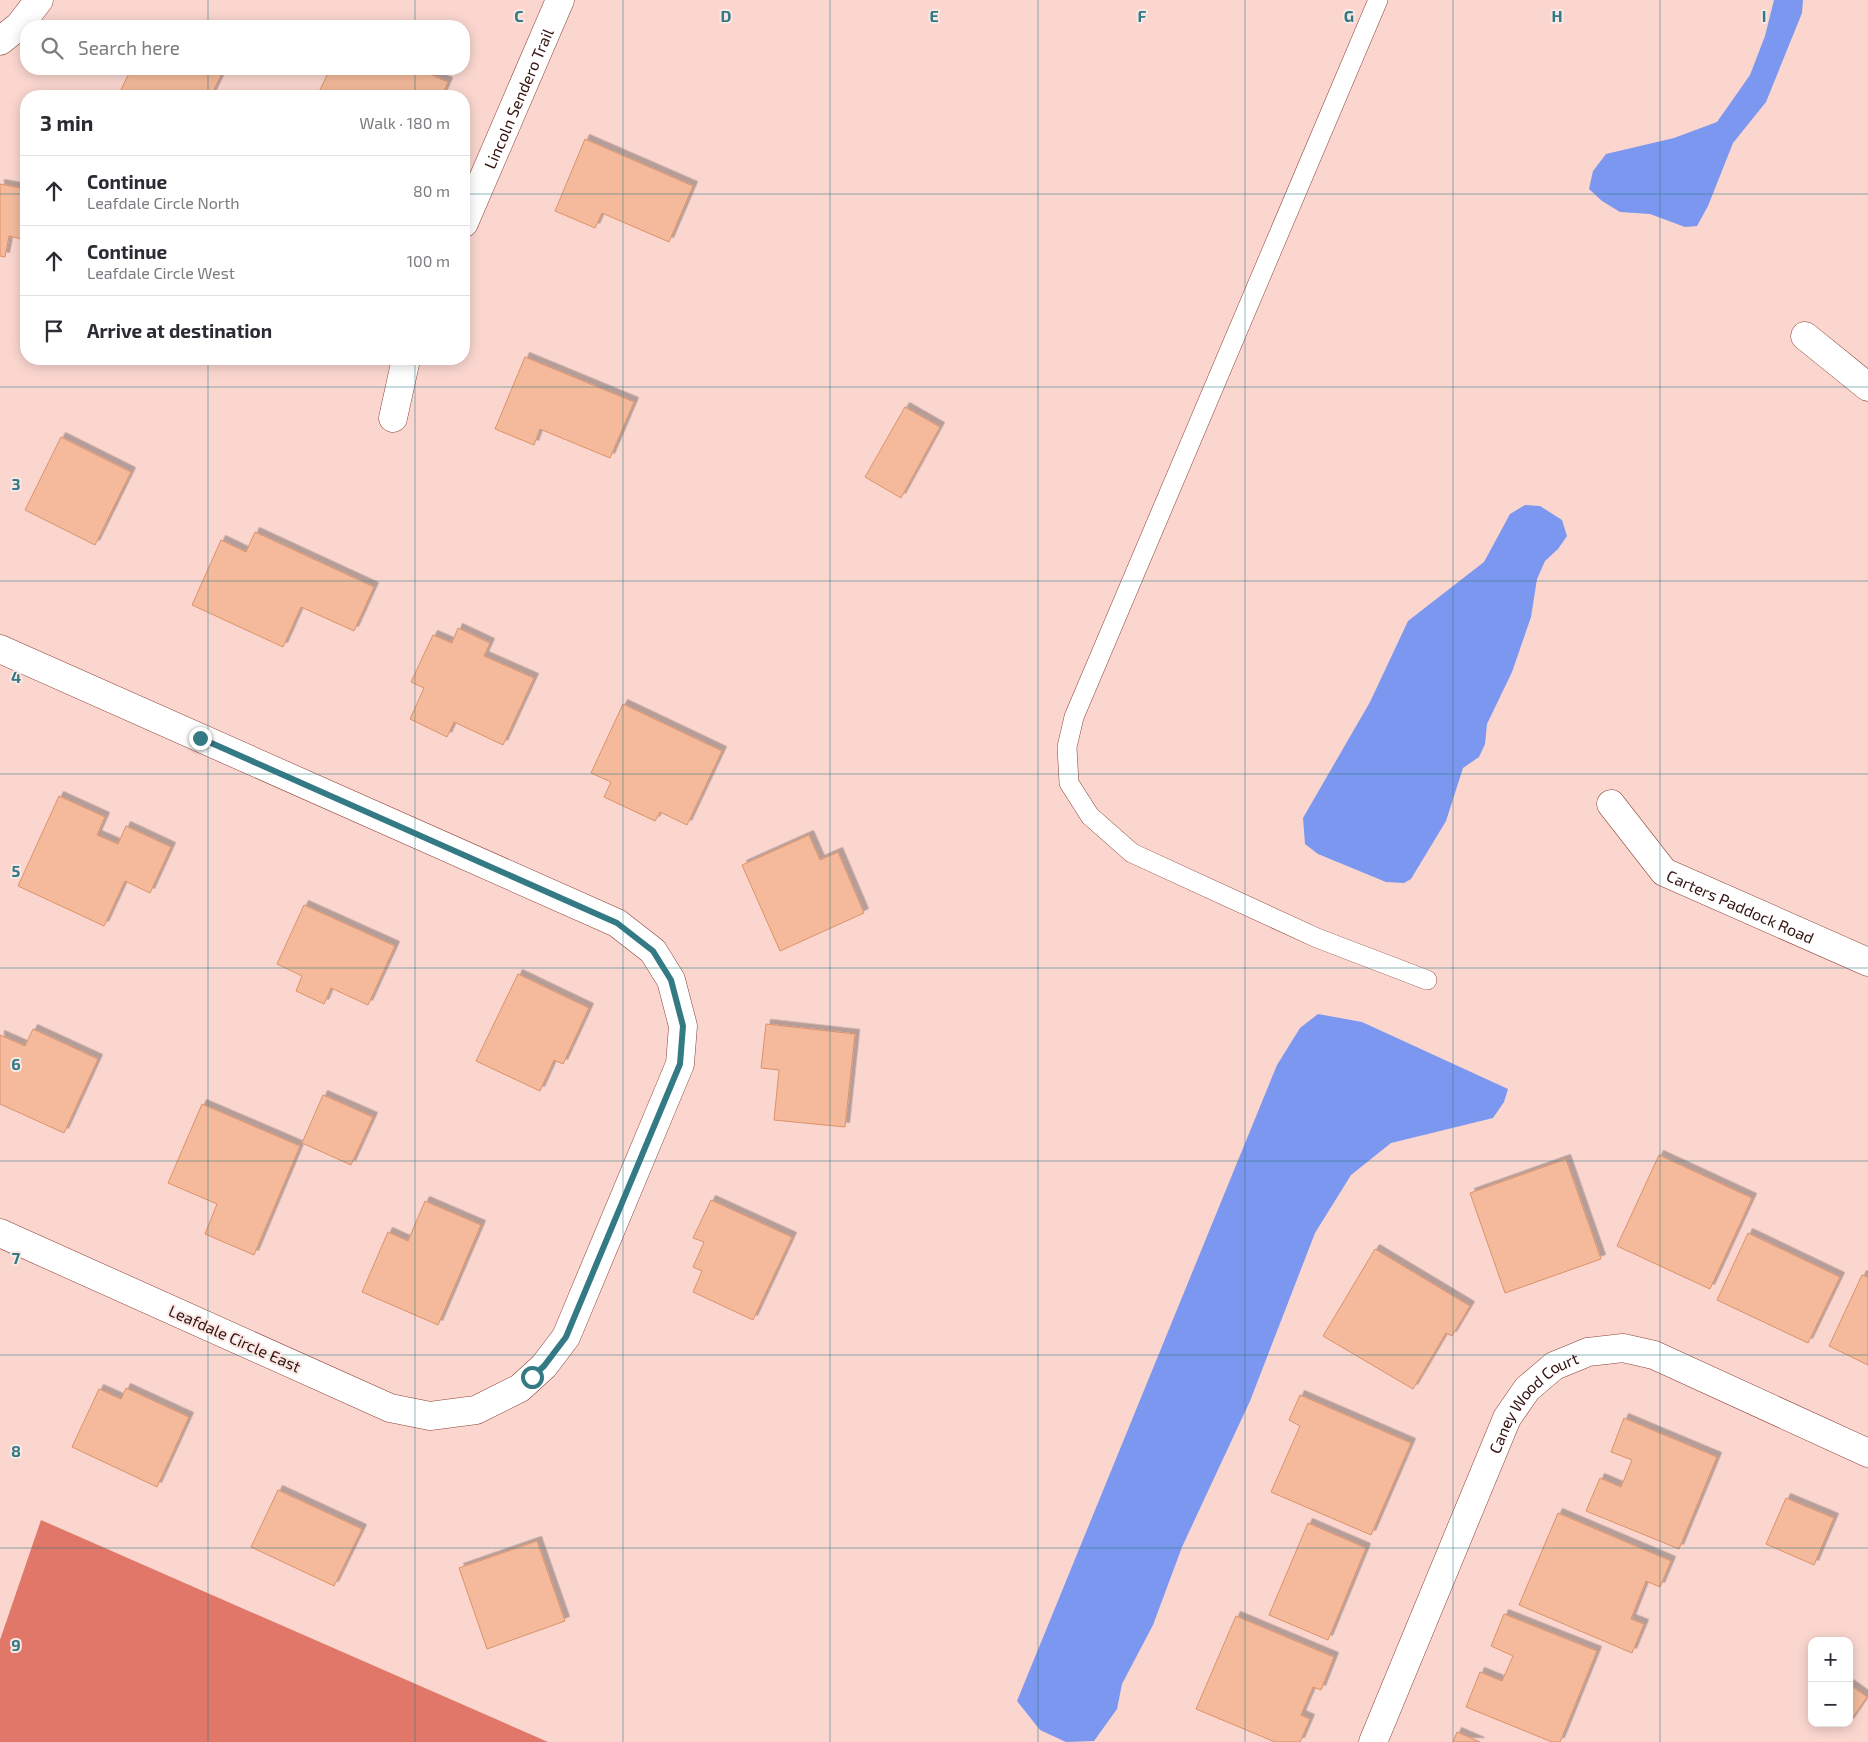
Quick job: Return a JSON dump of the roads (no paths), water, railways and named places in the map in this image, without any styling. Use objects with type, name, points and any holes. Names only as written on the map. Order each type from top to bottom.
[{"type":"street","points":[[24,20],[39,0]]},
{"type":"street","name":"Lincoln Sendero Trail","points":[[470,209],[560,0]]},
{"type":"street","points":[[0,41],[20,25]]},
{"type":"street","points":[[1805,336],[1868,387]]},
{"type":"street","points":[[393,418],[405,365]]},
{"type":"street","name":"Leafdale Circle East","points":[[0,649],[617,923],[653,951],[671,980],[683,1026],[680,1064],[566,1337],[544,1366],[520,1388],[476,1410],[430,1416],[390,1408],[0,1234]]},
{"type":"street","name":"Carters Paddock Road","points":[[1611,804],[1664,872],[1868,962]]},
{"type":"street","name":"Caney Wood Court","points":[[1373,1742],[1507,1418],[1527,1389],[1554,1366],[1588,1352],[1622,1348],[1654,1355],[1868,1453]]},
{"type":"lane","points":[[1378,0],[1074,717],[1066,747],[1069,783],[1090,816],[1132,853],[1317,938],[1427,980]]},
{"type":"water","points":[[1774,0],[1803,0],[1802,13],[1766,102],[1733,143],[1708,206],[1697,226],[1685,227],[1650,214],[1620,212],[1602,201],[1589,189],[1593,171],[1606,154],[1674,138],[1717,122],[1750,75],[1765,36]]},
{"type":"water","points":[[1525,505],[1540,506],[1562,520],[1567,536],[1558,549],[1545,561],[1537,579],[1531,617],[1512,672],[1487,724],[1485,744],[1479,757],[1463,768],[1446,821],[1411,879],[1404,883],[1386,882],[1318,854],[1305,844],[1303,818],[1370,702],[1408,621],[1484,562],[1510,514]]},
{"type":"water","points":[[1318,1014],[1362,1022],[1508,1089],[1504,1102],[1493,1118],[1391,1143],[1351,1175],[1315,1233],[1250,1401],[1182,1547],[1153,1625],[1122,1684],[1117,1709],[1094,1741],[1066,1742],[1040,1730],[1017,1701],[1277,1065],[1300,1028]]}]
